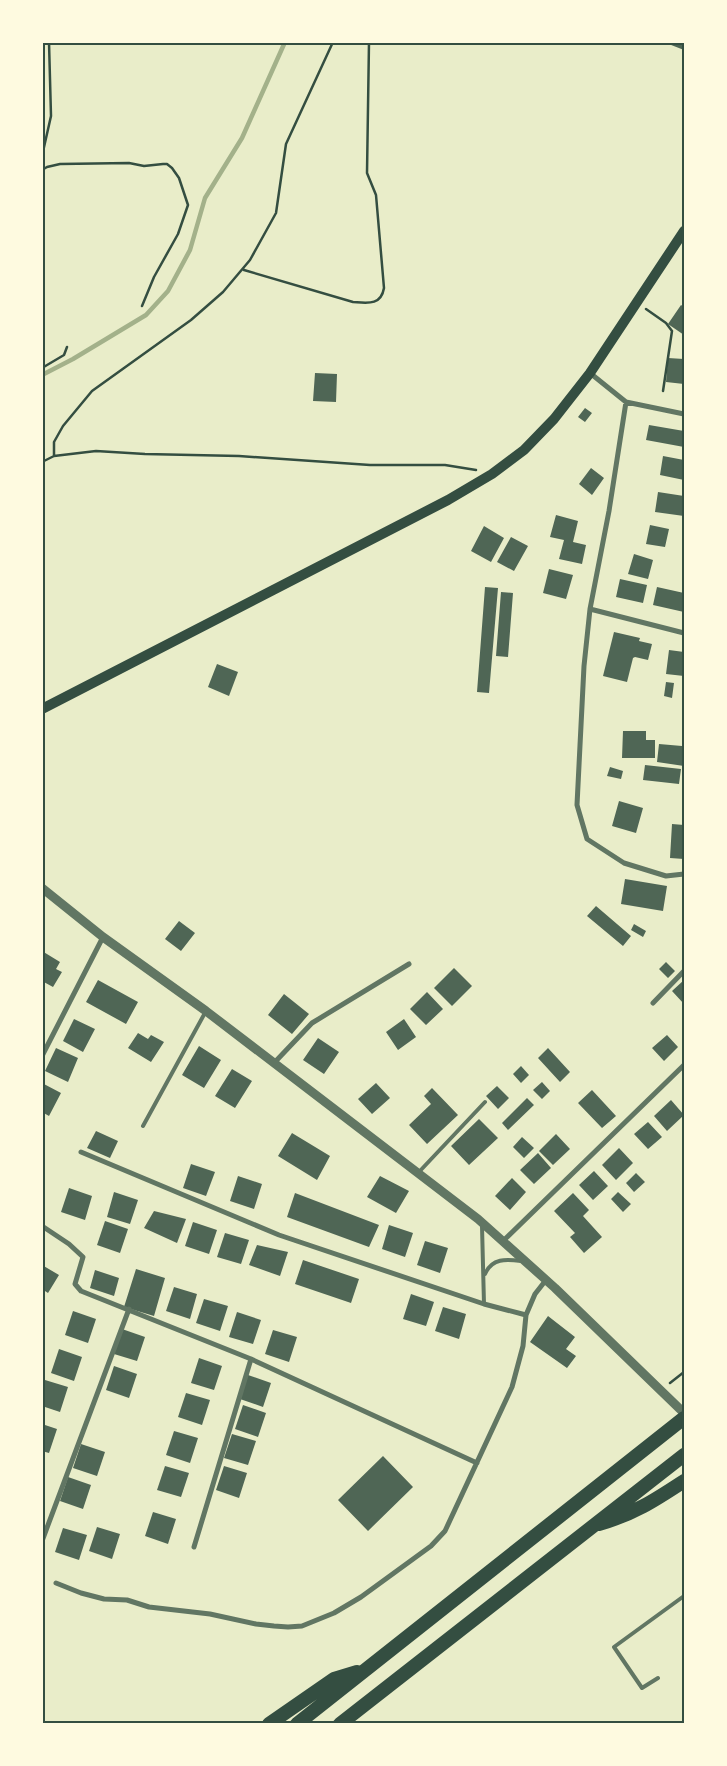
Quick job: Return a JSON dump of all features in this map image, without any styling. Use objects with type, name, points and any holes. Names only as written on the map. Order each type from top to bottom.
[{"type":"highway","points":[[297,1724],[684,1418]]},
{"type":"highway","points":[[340,1724],[684,1455]]},
{"type":"highway","points":[[594,1525],[638,1511],[684,1481]]},
{"type":"highway","points":[[270,1724],[334,1679],[365,1670]]},
{"type":"main road","points":[[42,709],[448,500],[492,474],[524,450],[554,419],[590,373],[684,231]]},
{"type":"street","points":[[590,373],[626,402],[684,414]]},
{"type":"street","points":[[626,402],[609,511],[590,609],[584,666],[577,805],[587,839],[624,863],[666,876],[684,874]]},
{"type":"street","points":[[590,609],[684,633]]},
{"type":"street","points":[[42,888],[103,937],[206,1011],[480,1221],[546,1280],[684,1414]]},
{"type":"street","points":[[42,1056],[103,937]]},
{"type":"street","points":[[274,1064],[312,1023],[409,964]]},
{"type":"street","points":[[653,1003],[684,971]]},
{"type":"street","points":[[503,1241],[684,1065]]},
{"type":"street","points":[[81,1152],[279,1235],[484,1304],[526,1315]]},
{"type":"street","points":[[42,1226],[69,1244],[83,1257],[75,1284],[81,1291],[251,1359],[477,1463]]},
{"type":"street","points":[[56,1583],[81,1593],[104,1599],[127,1600],[149,1607],[210,1614],[256,1624],[288,1628],[302,1626],[334,1613],[361,1597],[431,1546],[445,1531],[512,1386],[523,1346],[526,1315],[535,1294],[546,1280]]},
{"type":"street","points":[[42,1541],[129,1309]]},
{"type":"street","points":[[194,1547],[251,1359]]},
{"type":"lane","points":[[142,1126],[206,1011]]},
{"type":"lane","points":[[418,1172],[485,1102]]},
{"type":"lane","points":[[480,1221],[483,1234],[484,1304]]},
{"type":"lane","points":[[484,1277],[491,1265],[497,1261],[526,1262]]},
{"type":"lane","points":[[658,1678],[642,1688],[614,1647],[684,1596]]},
{"type":"path","points":[[42,156],[51,116],[49,42]]},
{"type":"path","points":[[54,456],[54,442],[63,426],[92,391],[190,320],[223,292],[244,270],[276,213],[286,144],[333,42]]},
{"type":"path","points":[[244,270],[353,302],[370,303],[382,296],[384,288],[376,195],[368,173],[369,42]]},
{"type":"path","points":[[42,170],[60,164],[129,163],[144,166],[167,164],[172,168],[179,178],[188,205],[178,234],[154,277],[142,306]]},
{"type":"path","points":[[646,309],[666,323],[672,331],[663,391]]},
{"type":"path","points":[[42,368],[64,355],[67,346]]},
{"type":"path","points":[[42,462],[54,456],[96,451],[238,456],[370,465],[445,465],[492,474]]},
{"type":"path","points":[[670,1383],[684,1372]]},
{"type":"building","points":[[684,42],[684,50],[666,43]]},
{"type":"building","points":[[681,305],[684,307],[684,335],[668,324]]},
{"type":"building","points":[[668,358],[684,359],[684,384],[666,382]]},
{"type":"building","points":[[315,373],[337,374],[336,402],[313,401]]},
{"type":"building","points":[[585,408],[592,413],[585,422],[578,417]]},
{"type":"building","points":[[649,425],[684,431],[684,447],[646,440]]},
{"type":"building","points":[[663,456],[684,460],[684,480],[660,475]]},
{"type":"building","points":[[591,468],[604,478],[592,495],[579,484]]},
{"type":"building","points":[[658,492],[684,496],[684,516],[655,512]]},
{"type":"building","points":[[556,515],[578,521],[573,542],[586,545],[582,564],[559,559],[564,540],[550,537]]},
{"type":"building","points":[[650,525],[669,529],[665,547],[646,544]]},
{"type":"building","points":[[484,526],[504,538],[491,562],[471,551]]},
{"type":"building","points":[[511,537],[528,546],[514,571],[497,562]]},
{"type":"building","points":[[634,554],[653,560],[648,579],[628,574]]},
{"type":"building","points":[[549,569],[573,575],[566,599],[543,593]]},
{"type":"building","points":[[620,579],[647,585],[643,603],[616,597]]},
{"type":"building","points":[[485,587],[498,588],[489,693],[477,692]]},
{"type":"building","points":[[657,587],[684,593],[684,612],[653,605]]},
{"type":"building","points":[[501,592],[513,593],[508,657],[496,656]]},
{"type":"building","points":[[614,632],[640,638],[639,641],[652,644],[648,660],[633,658],[627,682],[603,676]]},
{"type":"building","points":[[669,650],[684,652],[684,676],[666,674]]},
{"type":"building","points":[[217,664],[238,672],[229,696],[208,687]]},
{"type":"building","points":[[666,682],[674,683],[672,698],[664,696]]},
{"type":"building","points":[[623,731],[646,731],[646,740],[655,740],[655,758],[622,758]]},
{"type":"building","points":[[683,740],[684,766],[657,762],[659,744],[682,746]]},
{"type":"building","points":[[645,765],[681,769],[679,784],[643,780]]},
{"type":"building","points":[[610,767],[623,771],[621,779],[607,776]]},
{"type":"building","points":[[619,801],[643,808],[636,833],[612,826]]},
{"type":"building","points":[[672,824],[684,825],[684,859],[670,858]]},
{"type":"building","points":[[625,879],[667,886],[663,911],[621,904]]},
{"type":"building","points":[[596,906],[631,936],[623,946],[587,916]]},
{"type":"building","points":[[179,921],[195,933],[181,951],[165,939]]},
{"type":"building","points":[[634,924],[646,931],[643,937],[631,930]]},
{"type":"building","points":[[42,951],[60,962],[56,969],[62,972],[53,987],[42,981]]},
{"type":"building","points":[[666,962],[675,971],[668,978],[659,969]]},
{"type":"building","points":[[454,968],[472,986],[452,1006],[434,988]]},
{"type":"building","points":[[98,980],[138,1002],[126,1024],[86,1002]]},
{"type":"building","points":[[684,980],[684,1004],[672,991]]},
{"type":"building","points":[[427,992],[443,1009],[426,1025],[410,1009]]},
{"type":"building","points":[[284,994],[309,1014],[292,1034],[268,1015]]},
{"type":"building","points":[[74,1019],[95,1029],[83,1052],[63,1041]]},
{"type":"building","points":[[404,1019],[416,1037],[398,1050],[386,1032]]},
{"type":"building","points":[[138,1033],[148,1039],[151,1035],[164,1042],[151,1062],[128,1048]]},
{"type":"building","points":[[667,1035],[678,1047],[664,1061],[652,1048]]},
{"type":"building","points":[[318,1038],[339,1052],[324,1074],[303,1060]]},
{"type":"building","points":[[199,1046],[221,1060],[204,1088],[182,1075]]},
{"type":"building","points":[[56,1048],[78,1058],[68,1082],[45,1071]]},
{"type":"building","points":[[548,1048],[570,1072],[560,1082],[538,1058]]},
{"type":"building","points":[[521,1066],[529,1075],[521,1083],[513,1074]]},
{"type":"building","points":[[232,1069],[252,1081],[235,1108],[215,1096]]},
{"type":"building","points":[[542,1082],[550,1091],[542,1099],[533,1090]]},
{"type":"building","points":[[42,1083],[61,1093],[49,1116],[42,1112]]},
{"type":"building","points":[[376,1083],[390,1098],[372,1114],[358,1099]]},
{"type":"building","points":[[497,1086],[509,1098],[498,1109],[486,1096]]},
{"type":"building","points":[[432,1088],[458,1115],[427,1144],[409,1125],[431,1104],[424,1096]]},
{"type":"building","points":[[592,1090],[616,1116],[602,1128],[578,1103]]},
{"type":"building","points":[[527,1098],[534,1105],[508,1130],[502,1123]]},
{"type":"building","points":[[671,1100],[684,1115],[667,1131],[654,1116]]},
{"type":"building","points":[[479,1119],[498,1138],[469,1165],[451,1146]]},
{"type":"building","points":[[648,1122],[662,1137],[648,1149],[634,1134]]},
{"type":"building","points":[[96,1131],[118,1141],[110,1158],[87,1148]]},
{"type":"building","points":[[292,1133],[330,1156],[317,1180],[278,1156]]},
{"type":"building","points":[[556,1134],[570,1149],[553,1165],[539,1151]]},
{"type":"building","points":[[522,1137],[534,1148],[524,1158],[513,1147]]},
{"type":"building","points":[[619,1148],[633,1163],[616,1180],[602,1165]]},
{"type":"building","points":[[538,1153],[551,1168],[534,1184],[520,1170]]},
{"type":"building","points":[[191,1164],[215,1172],[206,1196],[183,1188]]},
{"type":"building","points":[[594,1171],[608,1186],[593,1200],[579,1185]]},
{"type":"building","points":[[636,1173],[645,1182],[634,1192],[626,1183]]},
{"type":"building","points":[[238,1176],[262,1184],[254,1209],[230,1201]]},
{"type":"building","points":[[380,1176],[409,1191],[396,1213],[367,1197]]},
{"type":"building","points":[[512,1178],[526,1192],[510,1210],[495,1196]]},
{"type":"building","points":[[69,1188],[92,1196],[85,1220],[61,1212]]},
{"type":"building","points":[[114,1192],[138,1200],[130,1224],[107,1217]]},
{"type":"building","points":[[618,1192],[631,1204],[623,1212],[611,1199]]},
{"type":"building","points":[[295,1193],[379,1225],[369,1247],[287,1217]]},
{"type":"building","points":[[573,1193],[589,1210],[583,1216],[602,1237],[584,1253],[570,1237],[575,1233],[554,1211]]},
{"type":"building","points":[[154,1211],[186,1219],[177,1243],[144,1228]]},
{"type":"building","points":[[105,1221],[128,1229],[120,1253],[97,1245]]},
{"type":"building","points":[[193,1222],[217,1230],[209,1254],[185,1246]]},
{"type":"building","points":[[389,1225],[413,1233],[405,1257],[382,1249]]},
{"type":"building","points":[[225,1233],[249,1240],[241,1264],[217,1257]]},
{"type":"building","points":[[425,1241],[448,1248],[440,1273],[417,1265]]},
{"type":"building","points":[[257,1245],[288,1252],[280,1276],[249,1265]]},
{"type":"building","points":[[303,1260],[359,1279],[351,1303],[295,1284]]},
{"type":"building","points":[[42,1265],[59,1275],[48,1293],[42,1289]]},
{"type":"building","points":[[136,1269],[165,1278],[154,1316],[124,1307]]},
{"type":"building","points":[[95,1270],[119,1278],[114,1296],[90,1288]]},
{"type":"building","points":[[174,1287],[197,1294],[190,1319],[166,1311]]},
{"type":"building","points":[[411,1294],[434,1302],[426,1326],[403,1319]]},
{"type":"building","points":[[204,1299],[228,1306],[220,1331],[196,1323]]},
{"type":"building","points":[[443,1307],[466,1314],[459,1339],[435,1331]]},
{"type":"building","points":[[73,1311],[96,1319],[88,1343],[65,1335]]},
{"type":"building","points":[[237,1312],[261,1320],[253,1344],[229,1337]]},
{"type":"building","points":[[548,1316],[575,1337],[566,1349],[576,1356],[567,1368],[530,1342]]},
{"type":"building","points":[[122,1329],[145,1337],[137,1361],[114,1354]]},
{"type":"building","points":[[273,1330],[297,1337],[289,1362],[265,1354]]},
{"type":"building","points":[[59,1349],[82,1357],[74,1381],[51,1373]]},
{"type":"building","points":[[199,1358],[222,1366],[214,1390],[191,1383]]},
{"type":"building","points":[[114,1366],[137,1374],[129,1398],[106,1390]]},
{"type":"building","points":[[248,1375],[271,1383],[263,1407],[240,1399]]},
{"type":"building","points":[[45,1380],[68,1387],[60,1412],[42,1406],[42,1386]]},
{"type":"building","points":[[186,1393],[210,1400],[202,1425],[178,1417]]},
{"type":"building","points":[[243,1405],[266,1413],[258,1437],[235,1429]]},
{"type":"building","points":[[42,1424],[57,1429],[49,1453],[42,1451]]},
{"type":"building","points":[[174,1431],[198,1438],[190,1463],[166,1455]]},
{"type":"building","points":[[232,1434],[256,1441],[248,1465],[224,1458]]},
{"type":"building","points":[[81,1444],[105,1452],[97,1476],[73,1468]]},
{"type":"building","points":[[383,1456],[413,1487],[368,1531],[338,1500]]},
{"type":"building","points":[[165,1466],[189,1473],[181,1497],[157,1490]]},
{"type":"building","points":[[224,1466],[247,1473],[239,1498],[216,1490]]},
{"type":"building","points":[[68,1477],[91,1485],[83,1509],[60,1501]]},
{"type":"building","points":[[153,1512],[176,1519],[168,1544],[145,1536]]},
{"type":"building","points":[[97,1527],[120,1534],[112,1559],[89,1551]]},
{"type":"building","points":[[63,1528],[87,1535],[79,1560],[55,1552]]},
{"type":"waterway","points":[[42,375],[73,359],[146,315],[168,291],[190,250],[205,198],[242,138],[285,42]]}]
